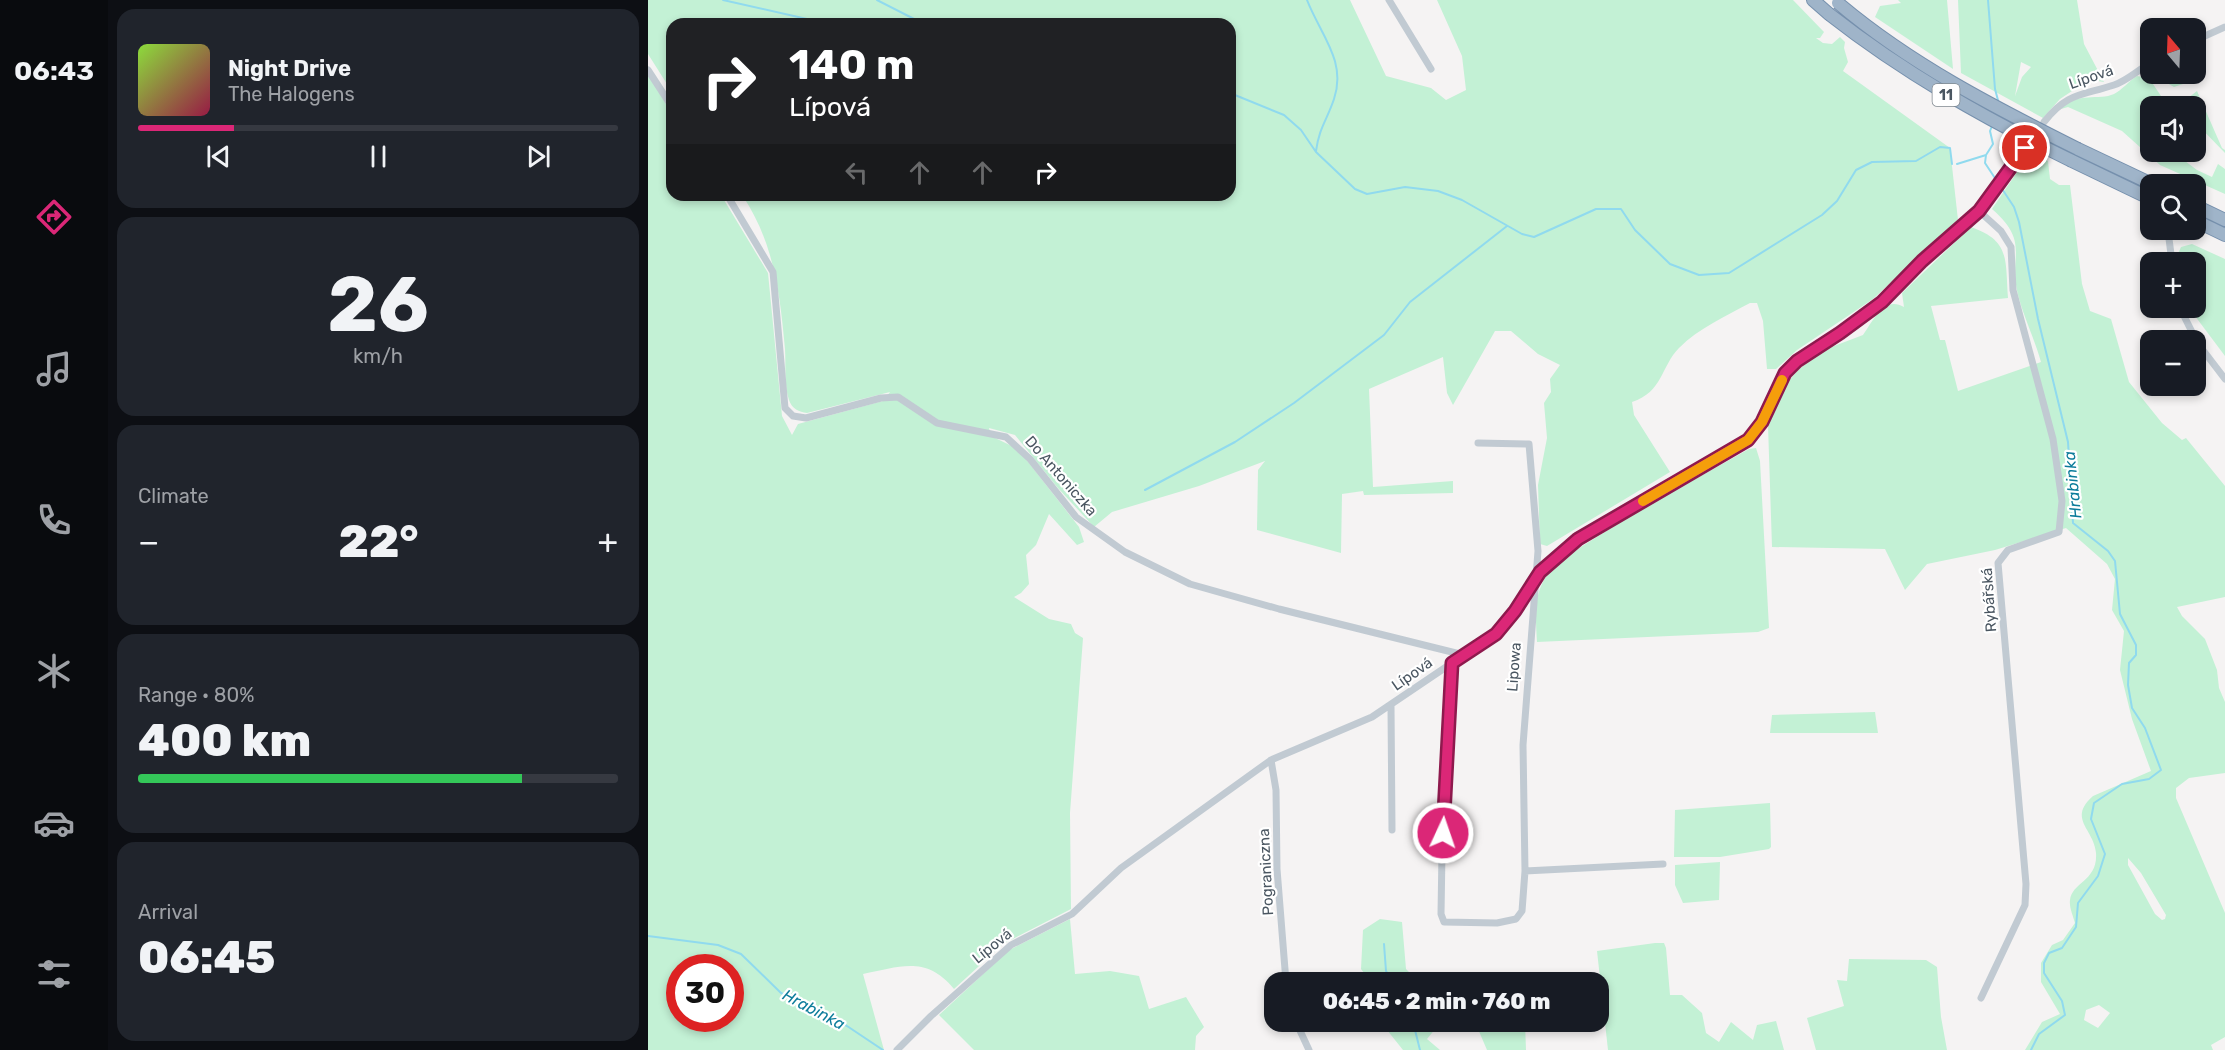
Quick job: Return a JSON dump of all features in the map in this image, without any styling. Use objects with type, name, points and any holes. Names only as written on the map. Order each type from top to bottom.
[{"type":"highway","name":"11","points":[[1813,0],[1892,61],[1946,95],[2075,155],[2140,179]]},
{"type":"highway","name":"11","points":[[1836,2],[1868,28],[1941,76],[2140,193]]},
{"type":"highway","points":[[2206,211],[2225,220]]},
{"type":"highway","points":[[2206,226],[2225,235]]},
{"type":"street","points":[[1389,0],[1431,69]]},
{"type":"street","points":[[2206,36],[2225,27]]},
{"type":"street","points":[[648,70],[666,98]]},
{"type":"street","name":"Lípová","points":[[2044,122],[2058,105],[2074,95],[2116,85],[2140,70]]},
{"type":"street","name":"Lípová","points":[[897,1050],[931,1016],[1011,945],[1072,914],[1121,868],[1271,760],[1372,717],[1391,706],[1496,634],[1515,611],[1540,572],[1578,539],[1748,440],[1762,422],[1785,373],[1797,361],[1882,302],[1922,261],[1979,211],[2025,148]]},
{"type":"street","name":"Do Antoniczka","points":[[731,201],[773,272],[785,408],[793,416],[806,418],[881,398],[898,397],[937,423],[1006,437],[1023,452],[1076,517],[1094,532],[1125,552],[1190,584],[1279,609],[1464,655]]},
{"type":"street","name":"Rybářská","points":[[1979,211],[2001,231],[2011,247],[2013,290],[2053,439],[2062,501],[2059,532],[2008,550],[1998,563],[2026,884],[2025,906],[1981,998]]},
{"type":"street","points":[[2206,354],[2225,379]]},
{"type":"street","name":"Lipowa","points":[[1452,663],[1441,914],[1444,922],[1497,924],[1516,919],[1522,911],[1523,745],[1538,551],[1529,444],[1478,443]]},
{"type":"street","points":[[1391,706],[1392,830]]},
{"type":"street","name":"Pograniczna","points":[[1271,760],[1276,790],[1277,869],[1285,972]]},
{"type":"street","points":[[1524,871],[1663,864]]},
{"type":"street","points":[[1301,1032],[1309,1050]]},
{"type":"green space","points":[[648,0],[1350,0],[1386,76],[1431,88],[1446,100],[1466,90],[1462,56],[1437,0],[1793,0],[1824,32],[1820,38],[1816,38],[1823,43],[1832,44],[1840,37],[1845,42],[1844,48],[1848,62],[1843,71],[1950,148],[1958,220],[1873,299],[1797,350],[1776,369],[1767,369],[1763,321],[1757,303],[1750,303],[1722,318],[1687,341],[1673,355],[1650,392],[1632,402],[1634,415],[1670,472],[1547,546],[1540,544],[1538,485],[1547,438],[1544,403],[1551,392],[1550,379],[1560,365],[1538,354],[1511,331],[1495,331],[1453,405],[1447,393],[1443,357],[1369,389],[1373,487],[1453,481],[1453,493],[1364,495],[1363,491],[1342,494],[1341,553],[1257,530],[1258,470],[1265,461],[1199,486],[1112,512],[1094,527],[1057,487],[1015,435],[989,428],[991,436],[1018,449],[1079,527],[1084,542],[1077,545],[1049,514],[1036,545],[1026,555],[1029,584],[1014,597],[1049,619],[1071,624],[1075,633],[1083,638],[1070,813],[1071,909],[1003,944],[954,989],[944,978],[923,967],[901,967],[863,974],[884,1050],[648,1050],[648,74],[666,104],[666,201],[725,201],[768,273],[782,416],[792,435],[798,424],[883,401],[890,392],[807,413],[792,406],[786,388],[783,329],[774,269],[762,231],[746,201],[1236,201],[1236,18],[666,18],[666,82],[648,54]]},
{"type":"green space","points":[[1898,0],[1947,0],[1953,69],[1875,17],[1880,6],[1901,3]]},
{"type":"green space","points":[[1958,0],[2077,0],[2084,44],[2104,82],[2079,78],[2078,87],[2060,99],[2043,118],[1961,73]],"holes":[[[2021,62],[2031,67],[2022,77],[2015,96]]]},
{"type":"green space","points":[[2137,76],[2140,76],[2140,84],[2153,84],[2161,96],[2140,96],[2140,147],[2122,131],[2068,107],[2061,109],[2074,100],[2108,96],[2120,90]]},
{"type":"green space","points":[[2206,112],[2222,148],[2225,150],[2225,153],[2206,133]]},
{"type":"green space","points":[[2030,153],[2048,161],[2050,179],[2059,185],[2070,185],[2082,284],[2090,311],[2111,319],[2129,382],[2162,423],[2182,440],[2186,438],[2225,486],[2225,597],[2177,607],[2182,616],[2205,639],[2217,670],[2219,688],[2225,702],[2225,773],[2189,778],[2176,788],[2176,798],[2225,913],[2225,1037],[2211,1045],[2213,1050],[2025,1050],[2042,1022],[2060,1014],[2041,982],[2041,963],[2052,945],[2063,940],[2075,923],[2070,906],[2072,894],[2093,870],[2096,862],[2094,845],[2084,824],[2082,811],[2093,796],[2151,771],[2132,719],[2120,670],[2124,631],[2112,610],[2115,579],[2107,564],[2066,528],[1995,550],[1927,564],[1905,590],[1885,549],[1772,547],[1768,425],[1783,388],[1797,371],[1821,351],[1863,335],[1885,307],[1897,304],[1904,307],[1902,293],[1971,227],[1993,239],[1999,246],[2006,263],[2008,298],[1931,306],[1940,340],[1945,340],[1958,391],[2041,362],[2018,295],[2015,241],[2004,221],[1992,209]],"holes":[[[2128,858],[2141,873],[2166,915],[2165,919],[2162,920],[2155,914],[2128,865]],[[2099,1005],[2110,1013],[2098,1028],[2084,1020],[2086,1010]]]},
{"type":"green space","points":[[2157,162],[2186,162],[2206,174],[2180,174]]},
{"type":"green space","points":[[2218,164],[2225,169],[2225,194],[2206,186],[2206,174],[2212,177]]},
{"type":"green space","points":[[2192,244],[2225,259],[2225,356],[2196,318],[2206,318],[2206,252],[2179,252],[2181,247]]},
{"type":"green space","points":[[1756,448],[1760,461],[1769,628],[1758,632],[1537,642],[1536,608],[1540,588],[1551,569],[1560,560],[1640,510],[1749,449]]},
{"type":"green space","points":[[1875,712],[1878,733],[1770,733],[1772,715]]},
{"type":"green space","points":[[1770,803],[1771,847],[1769,849],[1720,857],[1674,857],[1675,810]]},
{"type":"green space","points":[[1720,862],[1719,900],[1683,903],[1675,885],[1675,865]]},
{"type":"green space","points":[[1070,919],[1075,974],[1110,971],[1139,976],[1149,1009],[1186,997],[1204,1027],[1196,1036],[1195,1050],[974,1050],[939,1015],[1009,950]]},
{"type":"green space","points":[[1380,919],[1402,922],[1406,969],[1409,972],[1363,972],[1361,969],[1363,930]]},
{"type":"green space","points":[[1664,943],[1670,995],[1682,995],[1702,1013],[1706,1033],[1719,1042],[1731,1022],[1753,1040],[1757,1025],[1776,1021],[1784,1050],[1608,1050],[1606,1032],[1609,1032],[1609,972],[1599,972],[1597,951]]},
{"type":"green space","points":[[1849,959],[1926,960],[1937,967],[1941,1017],[1947,1050],[1816,1050],[1807,1018],[1844,1006],[1837,980],[1847,981]]},
{"type":"green space","points":[[1389,1032],[1433,1032],[1427,1039],[1440,1050],[1403,1050]]},
{"type":"green space","points":[[1479,1032],[1525,1032],[1526,1050],[1487,1050]]},
{"type":"waterway","points":[[723,0],[802,18]]},
{"type":"waterway","points":[[877,0],[912,18]]},
{"type":"waterway","points":[[1307,0],[1330,48],[1337,72],[1334,99],[1321,130],[1316,151]]},
{"type":"waterway","name":"Hrabinka","points":[[1988,0],[1995,89],[1999,104]]},
{"type":"waterway","points":[[1236,95],[1284,115],[1301,130],[1316,152],[1355,189],[1367,194],[1405,187],[1438,191],[1462,200],[1522,234],[1534,237],[1596,209],[1621,209],[1635,230],[1670,264],[1699,275],[1729,273],[1822,215],[1837,201],[1856,170],[1872,162],[1916,161],[1940,147],[1950,148],[1952,164]]},
{"type":"waterway","name":"Hrabinka","points":[[1992,126],[1990,131],[1993,144],[1986,155],[1985,163],[2014,207],[2019,222],[2038,319],[2068,442],[2073,523],[2108,551],[2115,561],[2120,614],[2136,645],[2136,655],[2129,663],[2128,685],[2132,708],[2145,728],[2161,770],[2149,779],[2122,784],[2094,803],[2091,819],[2105,854],[2098,876],[2078,903],[2076,927],[2062,948],[2049,953],[2044,963],[2044,973],[2062,1001],[2065,1015],[2039,1034],[2031,1050]]},
{"type":"waterway","points":[[1957,164],[1986,155]]},
{"type":"waterway","points":[[1145,490],[1235,442],[1294,403],[1384,335],[1410,302],[1507,226]]},
{"type":"waterway","name":"Hrabinka","points":[[648,936],[718,945],[741,954],[781,993],[847,1026],[883,1050]]},
{"type":"waterway","points":[[1384,944],[1387,972]]},
{"type":"waterway","points":[[1416,1032],[1420,1050]]},
{"type":"slow traffic","points":[[1643,501],[1748,440],[1762,422],[1782,380]]},
{"type":"route","points":[[1443,833],[1452,663],[1496,634],[1515,611],[1540,572],[1578,539],[1748,440],[1764,418],[1785,373],[1797,361],[1882,302],[1922,261],[1979,211],[2025,148]]}]
